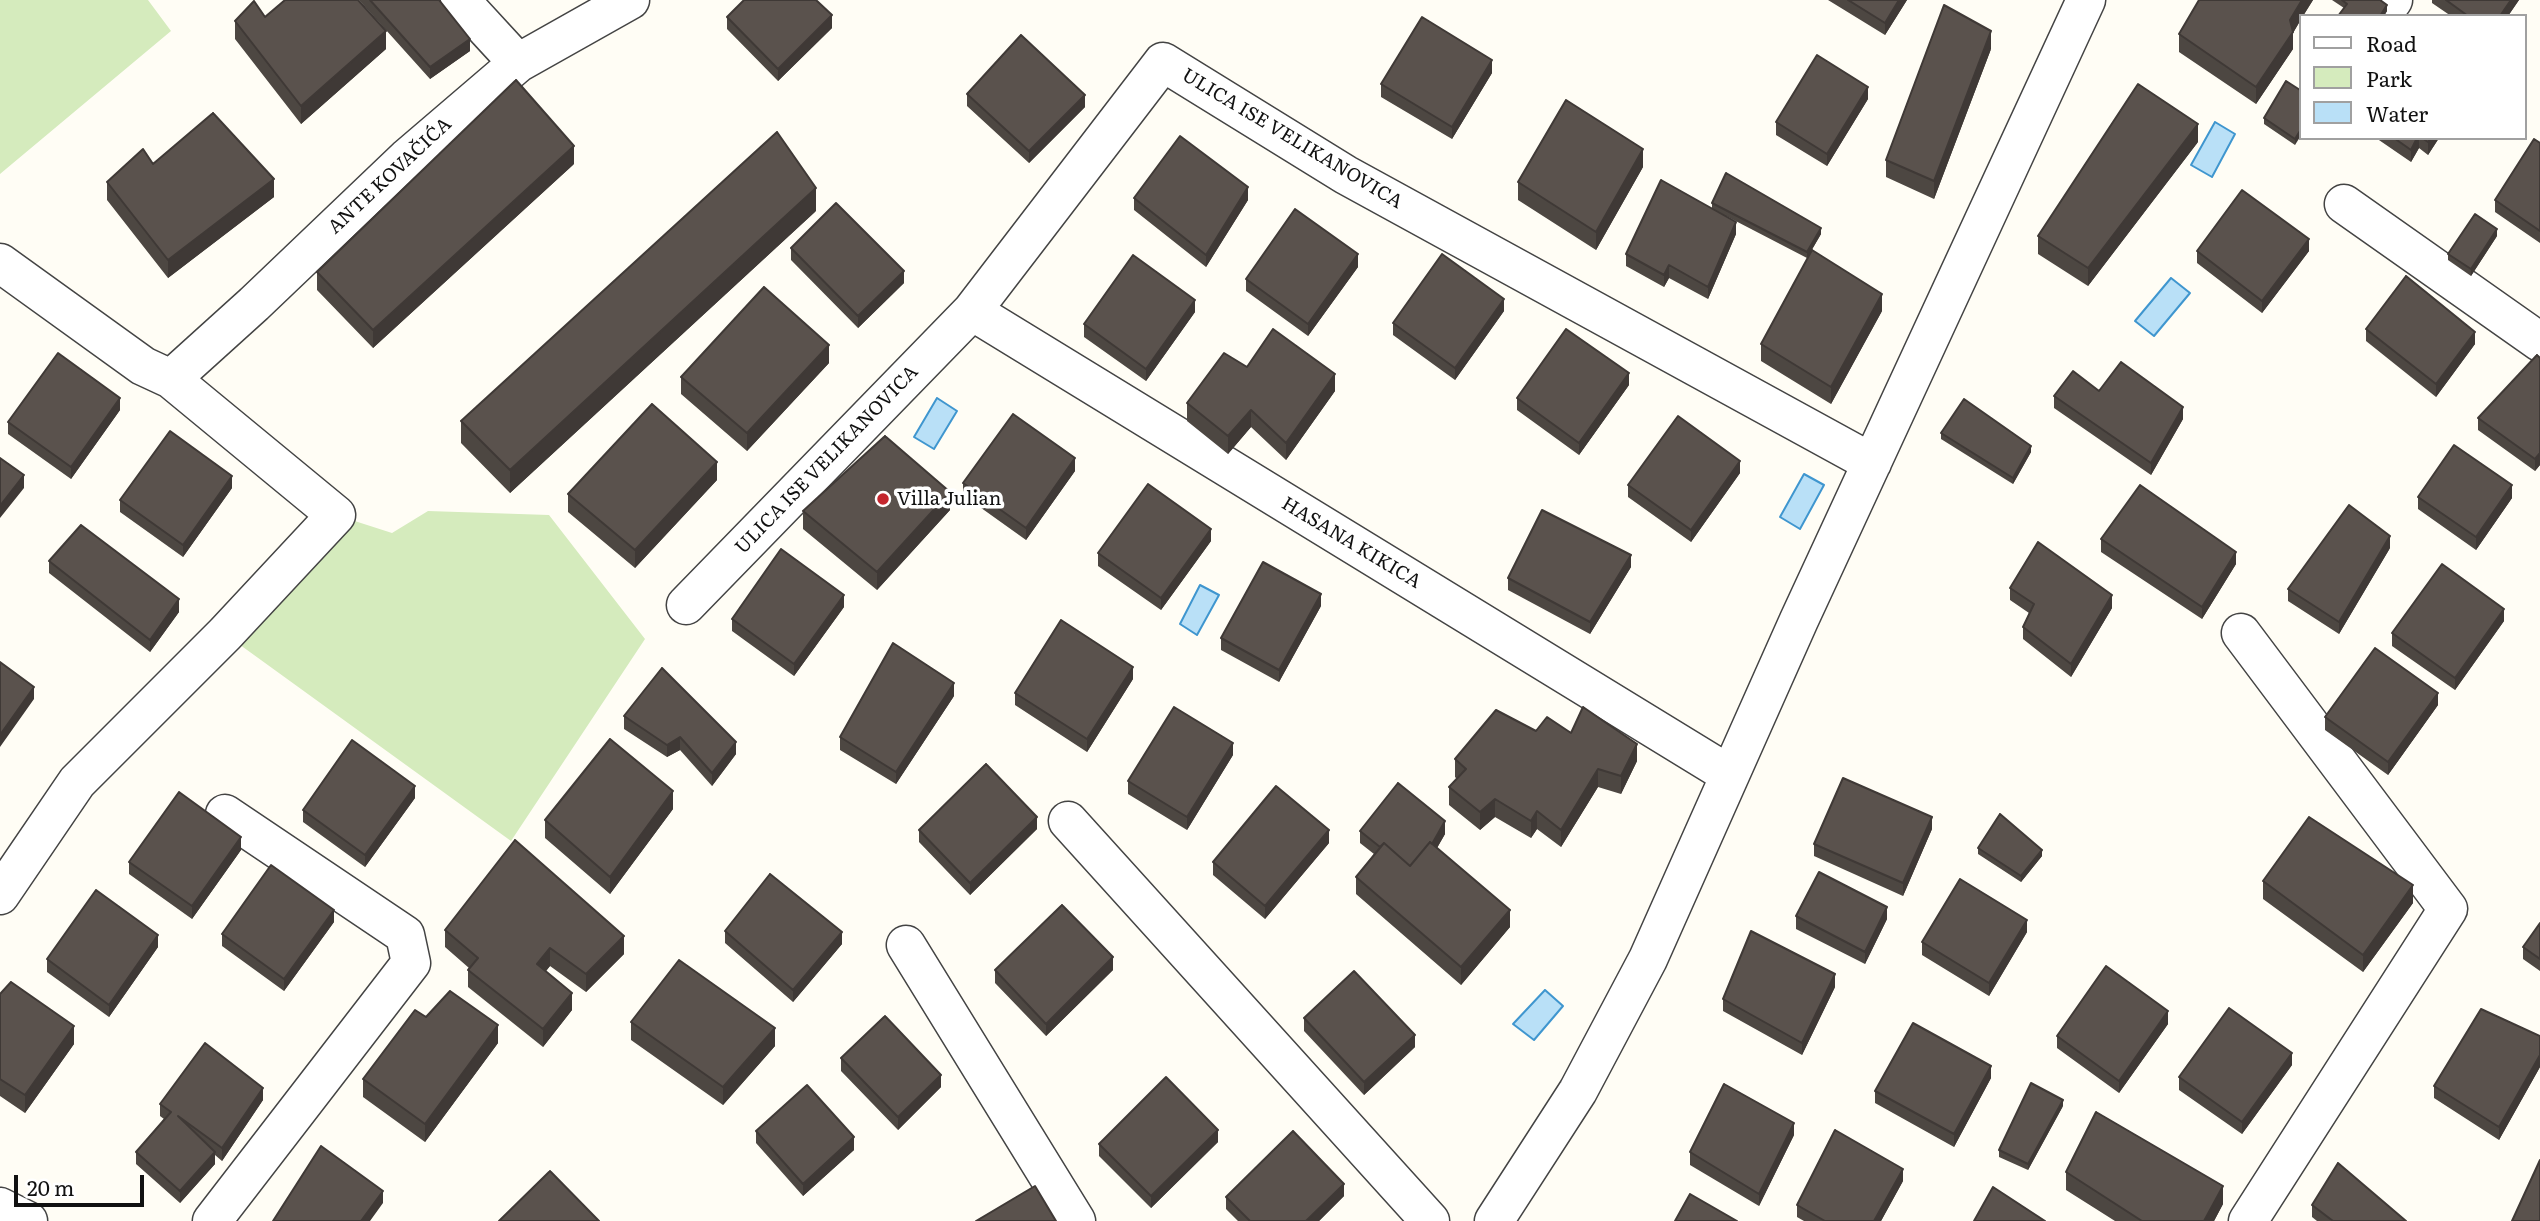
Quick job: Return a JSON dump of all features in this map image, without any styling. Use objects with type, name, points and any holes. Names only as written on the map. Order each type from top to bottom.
[{"type":"street","points":[[460,0],[518,63]]},
{"type":"street","name":"ANTE KOVAČIĆA","points":[[172,379],[407,158],[518,63],[630,0]]},
{"type":"street","points":[[1494,1221],[1578,1091],[1648,959],[1872,463],[2086,0]]},
{"type":"street","name":"ULICA ISE VELIKANOVICA","points":[[685,604],[972,311],[1163,62],[1346,175],[1872,463]]},
{"type":"street","points":[[2344,204],[2540,342]]},
{"type":"street","points":[[0,263],[143,366],[172,379],[337,515],[225,634],[77,782],[0,895]]},
{"type":"street","name":"HASANA KIKICA","points":[[972,311],[1730,775]]},
{"type":"street","points":[[2241,633],[2448,909],[2248,1221]]},
{"type":"street","points":[[212,1221],[411,963],[405,935],[225,814]]},
{"type":"street","points":[[1068,821],[1430,1221]]},
{"type":"street","points":[[906,946],[1076,1221]]},
{"type":"street","points":[[0,1207],[27,1221]]},
{"type":"green space","points":[[0,0],[148,0],[171,31],[0,174]]},
{"type":"green space","points":[[428,511],[549,515],[645,639],[511,841],[225,634],[336,515],[392,533]]},
{"type":"water","points":[[2215,122],[2235,134],[2212,177],[2191,165]]},
{"type":"water","points":[[2171,278],[2190,293],[2154,336],[2135,321]]},
{"type":"water","points":[[937,398],[957,411],[934,449],[914,437]]},
{"type":"water","points":[[1804,474],[1824,485],[1800,529],[1780,517]]},
{"type":"water","points":[[1200,585],[1219,595],[1197,635],[1180,624]]},
{"type":"water","points":[[1545,990],[1563,1006],[1534,1040],[1513,1024]]},
{"type":"building","points":[[285,0],[358,0],[386,31],[301,106],[235,21],[254,1],[265,17]]},
{"type":"building","points":[[370,0],[439,0],[470,39],[430,67]]},
{"type":"building","points":[[744,0],[816,0],[832,15],[778,69],[727,17]]},
{"type":"building","points":[[1848,0],[1899,0],[1885,23]]},
{"type":"building","points":[[2199,0],[2302,0],[2290,20],[2293,32],[2256,87],[2179,34]]},
{"type":"building","points":[[2342,0],[2380,0],[2387,5],[2381,14],[2340,14],[2347,4]]},
{"type":"building","points":[[2446,0],[2511,0],[2501,14],[2465,14]]},
{"type":"building","points":[[1944,5],[1991,31],[1934,181],[1886,160]]},
{"type":"building","points":[[1422,17],[1492,60],[1452,127],[1381,84]]},
{"type":"building","points":[[1021,35],[1085,95],[1029,151],[967,94]]},
{"type":"building","points":[[1817,55],[1868,87],[1827,154],[1776,122]]},
{"type":"building","points":[[516,80],[574,146],[373,330],[317,272]]},
{"type":"building","points":[[2286,81],[2298,89],[2298,134],[2295,139],[2264,118]]},
{"type":"building","points":[[2138,84],[2198,124],[2088,268],[2038,236]]},
{"type":"building","points":[[1566,100],[1643,149],[1596,232],[1518,182]]},
{"type":"building","points":[[213,113],[274,179],[168,260],[107,182],[143,149],[153,164]]},
{"type":"building","points":[[777,132],[816,188],[510,470],[461,421]]},
{"type":"building","points":[[1180,136],[1248,187],[1206,255],[1134,198]]},
{"type":"building","points":[[2534,139],[2540,143],[2540,231],[2495,200]]},
{"type":"building","points":[[2397,140],[2416,140],[2411,150]]},
{"type":"building","points":[[1726,173],[1821,228],[1807,252],[1712,203]]},
{"type":"building","points":[[1661,180],[1736,222],[1708,287],[1669,265],[1664,275],[1626,254]]},
{"type":"building","points":[[2242,190],[2309,239],[2262,301],[2197,251]]},
{"type":"building","points":[[836,203],[904,271],[858,316],[791,248]]},
{"type":"building","points":[[1295,209],[1358,254],[1308,324],[1246,279]]},
{"type":"building","points":[[2475,214],[2497,229],[2471,269],[2448,254]]},
{"type":"building","points":[[1812,250],[1882,294],[1831,387],[1761,344]]},
{"type":"building","points":[[1442,254],[1504,299],[1455,368],[1393,323]]},
{"type":"building","points":[[1133,255],[1195,300],[1146,369],[1084,324]]},
{"type":"building","points":[[2406,276],[2475,332],[2436,384],[2366,329]]},
{"type":"building","points":[[764,287],[829,345],[747,433],[681,377]]},
{"type":"building","points":[[1273,329],[1335,374],[1286,443],[1251,410],[1228,436],[1187,403],[1224,353],[1247,367]]},
{"type":"building","points":[[1566,329],[1629,373],[1579,443],[1517,398]]},
{"type":"building","points":[[58,353],[120,398],[71,467],[8,422]]},
{"type":"building","points":[[2537,355],[2540,358],[2540,453],[2535,459],[2478,418]]},
{"type":"building","points":[[2121,362],[2183,407],[2151,463],[2054,396],[2073,371],[2099,391]]},
{"type":"building","points":[[1964,399],[2031,446],[2013,478],[1941,433]]},
{"type":"building","points":[[652,404],[717,462],[635,550],[568,494]]},
{"type":"building","points":[[1013,414],[1075,458],[1026,528],[963,483]]},
{"type":"building","points":[[1678,416],[1740,461],[1691,530],[1628,485]]},
{"type":"building","points":[[170,431],[232,476],[183,545],[120,500]]},
{"type":"building","name":"Villa Julian","points":[[885,436],[950,492],[877,572],[803,511]]},
{"type":"building","points":[[2454,445],[2512,485],[2476,537],[2418,497]]},
{"type":"building","points":[[0,458],[24,475],[0,506]]},
{"type":"building","points":[[1148,484],[1211,529],[1161,598],[1098,553]]},
{"type":"building","points":[[2140,485],[2236,552],[2202,607],[2101,539]]},
{"type":"building","points":[[2349,505],[2390,536],[2339,622],[2288,589]]},
{"type":"building","points":[[1542,510],[1631,555],[1590,622],[1508,578]]},
{"type":"building","points":[[81,525],[179,599],[150,640],[49,561]]},
{"type":"building","points":[[2038,542],[2112,595],[2071,664],[2023,627],[2034,604],[2010,588]]},
{"type":"building","points":[[781,549],[844,595],[794,664],[732,619]]},
{"type":"building","points":[[1263,562],[1321,594],[1279,670],[1221,638]]},
{"type":"building","points":[[2442,564],[2504,609],[2455,678],[2392,633]]},
{"type":"building","points":[[1061,620],[1133,667],[1087,739],[1015,693]]},
{"type":"building","points":[[893,643],[954,683],[896,772],[840,737]]},
{"type":"building","points":[[2375,648],[2438,693],[2388,762],[2325,717]]},
{"type":"building","points":[[0,662],[34,687],[0,735]]},
{"type":"building","points":[[662,668],[736,742],[712,773],[680,737],[667,745],[624,716]]},
{"type":"building","points":[[1174,707],[1233,743],[1187,817],[1128,781]]},
{"type":"building","points":[[1583,707],[1637,744],[1621,776],[1598,769],[1561,830],[1537,811],[1531,821],[1495,799],[1480,812],[1449,787],[1466,769],[1455,759],[1496,710],[1536,731],[1547,717],[1571,733]]},
{"type":"building","points":[[610,739],[673,791],[610,877],[545,820]]},
{"type":"building","points":[[352,740],[415,786],[365,855],[303,810]]},
{"type":"building","points":[[986,764],[1037,817],[970,883],[919,830]]},
{"type":"building","points":[[1843,778],[1932,817],[1903,883],[1814,844]]},
{"type":"building","points":[[1398,783],[1445,821],[1432,844],[1430,842],[1410,866],[1384,843],[1380,847],[1360,831]]},
{"type":"building","points":[[1276,786],[1329,830],[1265,906],[1213,862]]},
{"type":"building","points":[[179,792],[241,837],[192,906],[129,862]]},
{"type":"building","points":[[2000,814],[2042,850],[2021,876],[1978,848]]},
{"type":"building","points":[[2309,817],[2413,885],[2363,955],[2263,881]]},
{"type":"building","points":[[515,840],[624,936],[586,974],[550,948],[537,964],[572,993],[543,1029],[468,970],[478,958],[445,930]]},
{"type":"building","points":[[1430,842],[1510,910],[1461,967],[1356,877],[1384,843],[1410,866]]},
{"type":"building","points":[[271,865],[334,910],[284,979],[222,934]]},
{"type":"building","points":[[1819,872],[1887,907],[1865,952],[1796,916]]},
{"type":"building","points":[[770,874],[842,932],[793,990],[725,931]]},
{"type":"building","points":[[1960,879],[2027,920],[1989,983],[1922,942]]},
{"type":"building","points":[[96,890],[158,935],[109,1005],[47,959]]},
{"type":"building","points":[[1062,905],[1113,957],[1046,1024],[995,970]]},
{"type":"building","points":[[2540,923],[2540,959],[2523,947]]},
{"type":"building","points":[[1751,931],[1835,974],[1802,1043],[1723,999]]},
{"type":"building","points":[[679,960],[775,1028],[723,1087],[631,1022]]},
{"type":"building","points":[[2106,966],[2168,1011],[2119,1081],[2057,1036]]},
{"type":"building","points":[[1354,971],[1415,1035],[1364,1082],[1304,1018]]},
{"type":"building","points":[[11,982],[74,1026],[25,1095],[0,1079],[0,994]]},
{"type":"building","points":[[450,991],[498,1025],[425,1124],[363,1079],[415,1010],[426,1017]]},
{"type":"building","points":[[2229,1008],[2292,1053],[2242,1122],[2179,1077]]},
{"type":"building","points":[[2481,1009],[2540,1036],[2540,1055],[2499,1127],[2434,1086]]},
{"type":"building","points":[[885,1016],[941,1075],[898,1117],[841,1058]]},
{"type":"building","points":[[1913,1023],[1991,1066],[1954,1134],[1875,1091]]},
{"type":"building","points":[[205,1043],[263,1088],[222,1148],[178,1116],[215,1152],[180,1191],[136,1152],[171,1112],[160,1104]]},
{"type":"building","points":[[1166,1077],[1218,1130],[1151,1196],[1099,1144]]},
{"type":"building","points":[[2031,1083],[2063,1100],[2028,1164],[1999,1150]]},
{"type":"building","points":[[1724,1084],[1794,1123],[1759,1194],[1690,1152]]},
{"type":"building","points":[[807,1085],[854,1137],[803,1184],[756,1131]]},
{"type":"building","points":[[2096,1112],[2223,1186],[2204,1221],[2142,1221],[2066,1172]]},
{"type":"building","points":[[1835,1130],[1903,1169],[1874,1221],[1825,1221],[1797,1205]]},
{"type":"building","points":[[1293,1131],[1344,1184],[1306,1221],[1250,1221],[1226,1197]]},
{"type":"building","points":[[321,1146],[383,1191],[361,1221],[273,1221]]},
{"type":"building","points":[[2540,1160],[2540,1221],[2512,1221]]},
{"type":"building","points":[[2338,1163],[2406,1221],[2333,1221],[2312,1205]]},
{"type":"building","points":[[550,1171],[599,1221],[499,1221]]},
{"type":"building","points":[[1035,1186],[1056,1221],[976,1221]]},
{"type":"building","points":[[1993,1187],[2045,1221],[1974,1221]]},
{"type":"building","points":[[1690,1194],[1737,1221],[1675,1221]]},
{"type":"place","name":"Villa Julian","points":[[883,499]]}]
